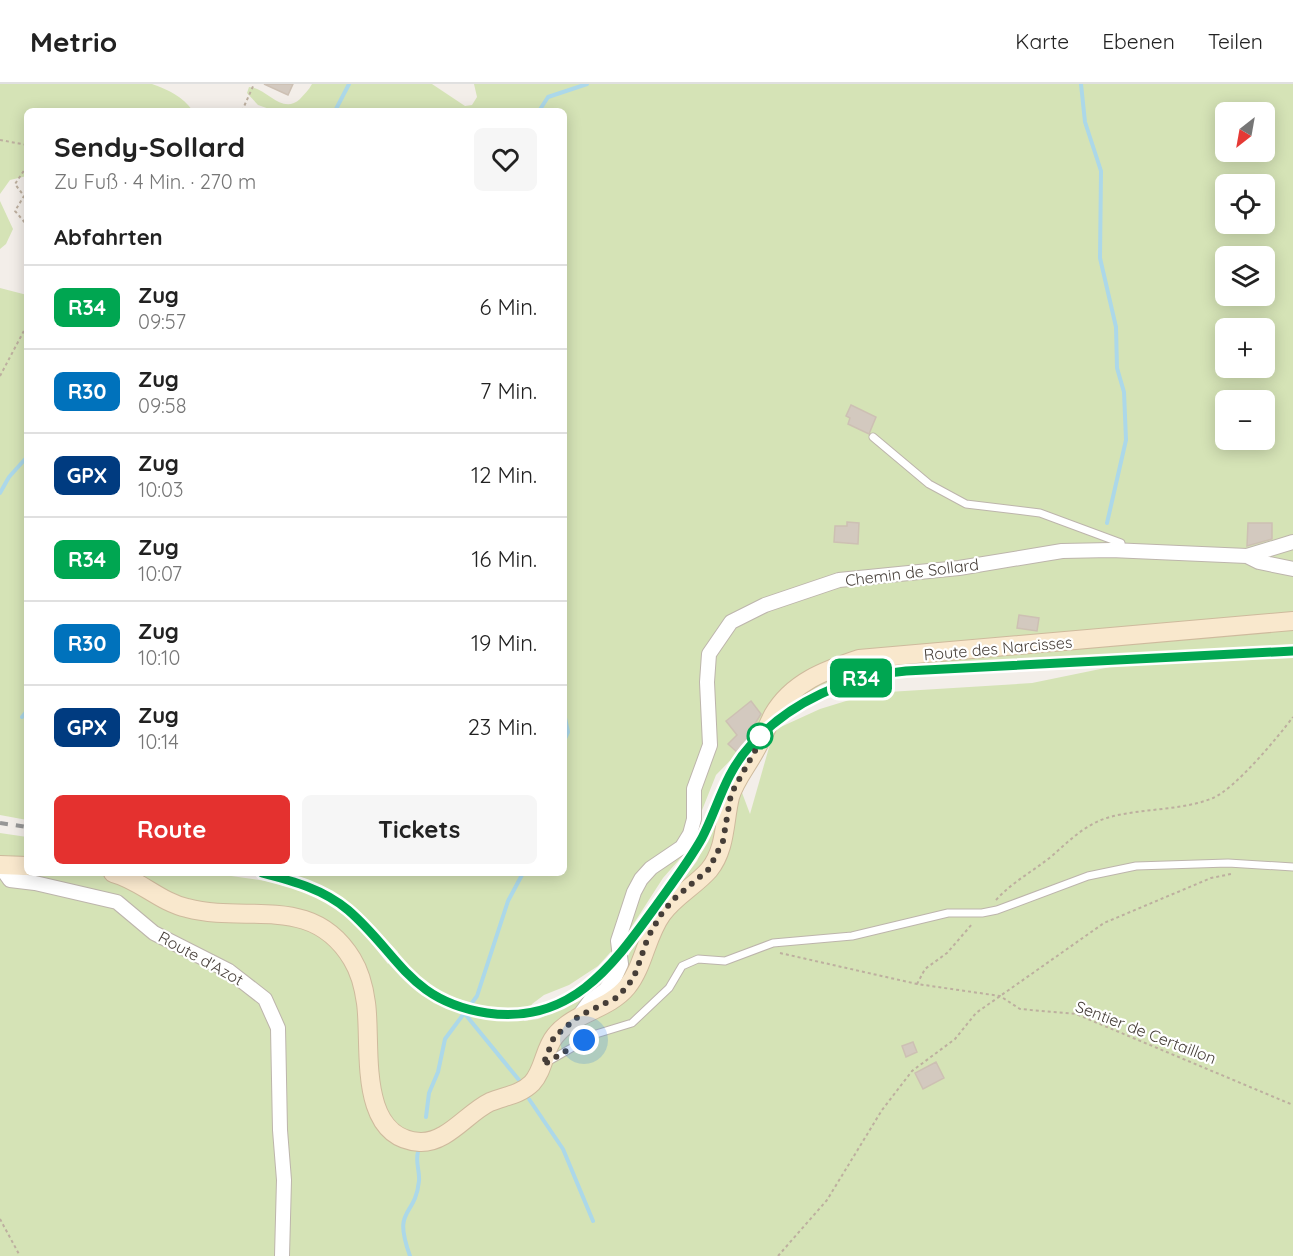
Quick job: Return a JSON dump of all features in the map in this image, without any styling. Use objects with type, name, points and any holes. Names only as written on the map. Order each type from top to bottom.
[{"type":"street","name":"Chemin de Sollard","points":[[579,1016],[590,1001],[606,990],[621,964],[618,941],[634,892],[641,879],[651,868],[682,847],[690,834],[694,819],[694,789],[710,745],[706,682],[709,654],[731,622],[765,605],[839,580],[958,568],[1062,551],[1122,550],[1247,556],[1293,542]]},
{"type":"street","points":[[1247,556],[1259,562],[1293,569]]},
{"type":"street","name":"Route des Narcisses","points":[[122,876],[185,908],[291,915],[312,922],[334,938],[351,956],[364,988],[371,1091],[376,1108],[387,1124],[406,1139],[427,1142],[442,1136],[475,1110],[522,1091],[536,1078],[554,1037],[579,1016],[616,998],[628,986],[636,972],[648,937],[662,913],[674,899],[709,869],[723,841],[731,794],[774,713],[787,696],[820,672],[860,659],[1293,621]]},
{"type":"street","points":[[0,866],[24,866]]},
{"type":"street","name":"Route d'Azot","points":[[0,866],[10,880],[92,895],[122,905],[154,933],[229,971],[265,999],[278,1028],[280,1130],[284,1180],[282,1256]]},
{"type":"lane","points":[[873,437],[929,484],[966,504],[1040,513],[1104,534],[1121,543],[1122,550]]},
{"type":"lane","points":[[543,1065],[596,1034],[632,1023],[669,988],[682,966],[698,959],[725,962],[759,948],[794,939],[852,936],[933,915],[985,912],[1031,900],[1088,876],[1136,866],[1228,863],[1293,867]]},
{"type":"path","points":[[243,108],[254,84]]},
{"type":"path","points":[[0,140],[24,144]]},
{"type":"path","points":[[24,170],[15,184],[24,196],[15,211],[24,222]]},
{"type":"path","points":[[0,376],[24,331]]},
{"type":"path","points":[[917,984],[925,969],[947,953],[968,927],[1010,885],[1053,855],[1084,829],[1108,817],[1203,801],[1225,791],[1293,717]]},
{"type":"path","points":[[778,1256],[827,1200],[882,1110],[912,1071],[955,1039],[976,1013],[1104,923],[1211,878],[1235,873]]},
{"type":"path","name":"Sentier de Certaillon","points":[[759,948],[917,984],[1000,996],[1020,1009],[1076,1014],[1293,1105]]},
{"type":"path","points":[[0,1219],[20,1256]]},
{"type":"green space","points":[[0,84],[152,84],[175,94],[190,108],[24,108],[24,177],[10,180],[0,194]]},
{"type":"green space","points":[[312,84],[432,84],[465,106],[472,105],[477,97],[474,84],[1293,84],[1293,646],[1225,652],[902,664],[872,668],[821,685],[788,704],[716,775],[685,853],[663,878],[627,934],[598,966],[569,985],[544,995],[532,1004],[524,1021],[538,1019],[584,999],[626,960],[634,944],[697,861],[735,774],[750,814],[774,730],[820,709],[872,693],[1032,683],[1115,666],[1293,657],[1293,1256],[0,1256],[0,833],[24,837],[24,876],[231,876],[280,883],[316,893],[337,906],[356,924],[388,964],[398,952],[360,912],[349,902],[322,886],[295,876],[567,876],[567,108],[266,108],[258,105],[247,93],[249,87],[255,88],[280,103],[293,103],[300,99]]},
{"type":"green space","points":[[0,201],[13,229],[6,244],[0,249]]},
{"type":"green space","points":[[0,288],[24,294],[24,819],[0,815]]},
{"type":"building","points":[[264,84],[293,84],[288,95]]},
{"type":"building","points":[[851,405],[876,417],[869,434],[848,424],[850,418],[846,416]]},
{"type":"building","points":[[847,522],[859,523],[858,544],[834,542],[835,526],[847,526]]},
{"type":"building","points":[[1248,523],[1272,523],[1272,539],[1247,546]]},
{"type":"building","points":[[1019,615],[1039,618],[1037,631],[1017,628]]},
{"type":"building","points":[[751,701],[761,714],[750,732],[752,734],[738,753],[728,744],[737,735],[726,721]]},
{"type":"building","points":[[913,1042],[917,1052],[906,1057],[902,1046]]},
{"type":"building","points":[[936,1062],[944,1078],[923,1089],[915,1073]]},
{"type":"waterway","points":[[337,108],[349,84]]},
{"type":"waterway","points":[[541,108],[548,97],[587,84]]},
{"type":"waterway","points":[[1081,84],[1085,122],[1101,171],[1100,258],[1116,327],[1117,368],[1124,392],[1126,440],[1107,523]]},
{"type":"waterway","points":[[0,493],[9,477],[24,460]]},
{"type":"waterway","points":[[567,727],[567,734]]},
{"type":"waterway","points":[[426,1117],[429,1093],[438,1072],[445,1039],[477,996],[508,901],[521,876]]},
{"type":"waterway","points":[[465,1014],[519,1080]]},
{"type":"waterway","points":[[529,1099],[563,1149],[593,1221]]},
{"type":"waterway","points":[[410,1256],[403,1229],[406,1214],[417,1193],[418,1152]]},
{"type":"railway","points":[[272,876],[328,896],[348,910],[408,974],[422,987],[440,998],[460,1007],[486,1013],[516,1014],[542,1010],[566,1000],[587,987],[623,950],[691,856],[739,760],[763,733],[781,718],[819,695],[861,680],[906,671],[1293,651]]},
{"type":"railway","points":[[0,823],[24,827]]},
{"type":"train","name":"R34","points":[[273,876],[316,890],[348,910],[403,971],[418,985],[438,998],[461,1007],[487,1013],[531,1012],[578,994],[610,968],[694,850],[710,821],[730,773],[739,759],[774,723],[828,689],[869,676],[906,671],[1293,651]]},
{"type":"route","points":[[584,1040],[543,1065],[554,1037],[579,1016],[616,998],[628,986],[636,972],[648,937],[662,913],[674,899],[709,869],[723,841],[731,794],[766,731],[760,736]]}]
